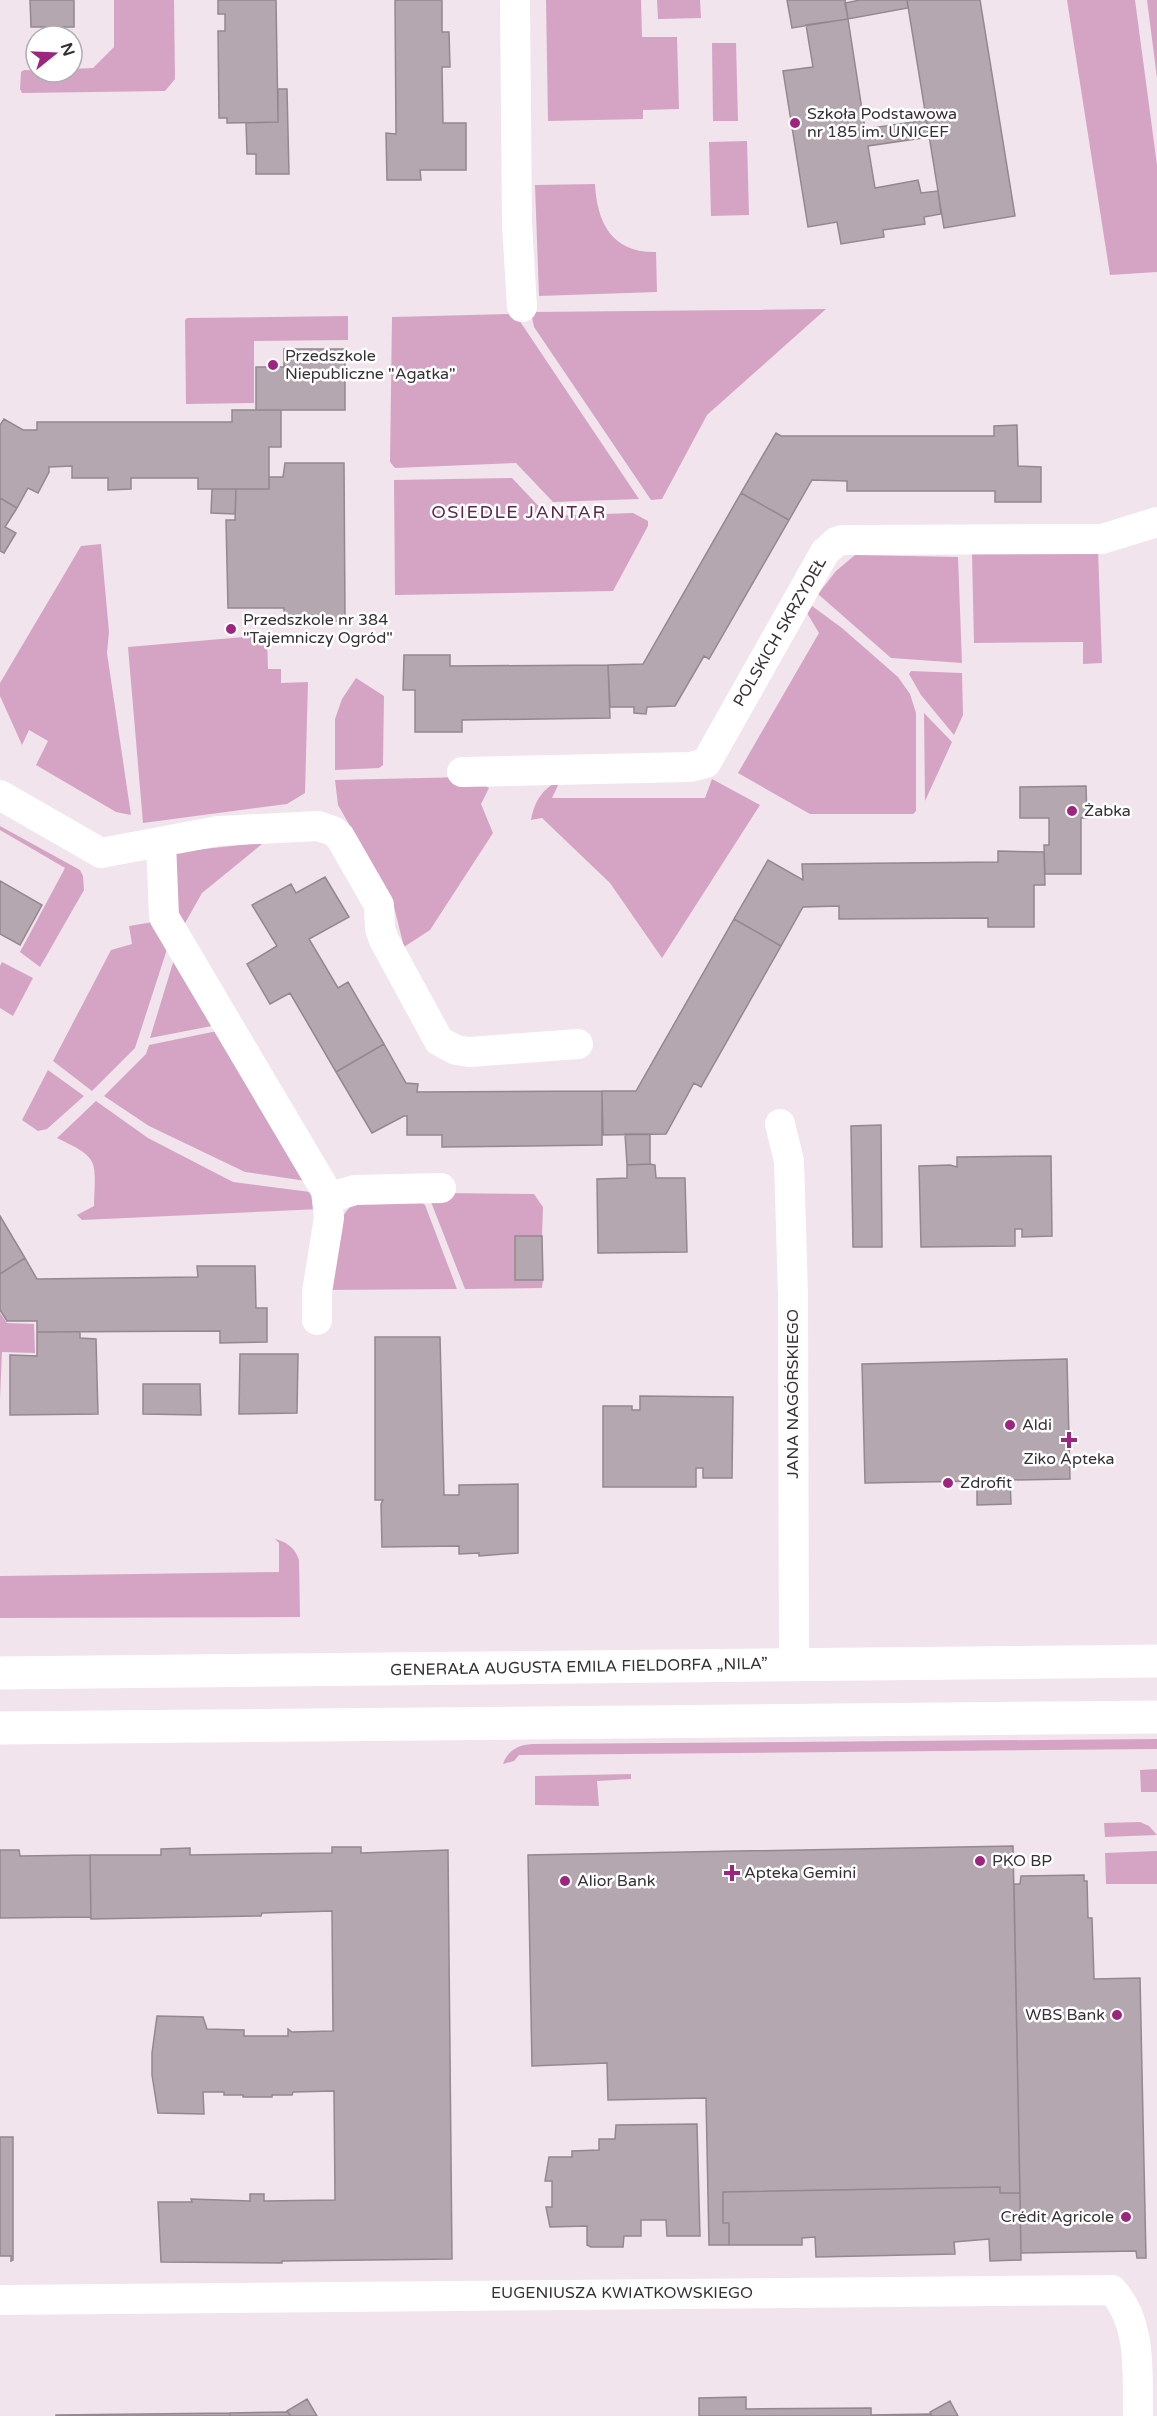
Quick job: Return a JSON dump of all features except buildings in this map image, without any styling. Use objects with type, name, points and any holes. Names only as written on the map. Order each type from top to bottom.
[{"type":"street","points":[[515,0],[517,224],[522,307]]},
{"type":"street","name":"POLSKICH SKRZYDEŁ","points":[[462,772],[690,767],[706,763],[825,552],[836,542],[967,538],[1102,539],[1157,522]]},
{"type":"street","points":[[0,795],[101,853],[218,831],[318,826],[333,831],[340,837],[377,901],[384,940],[439,1041],[456,1050],[469,1052],[578,1044]]},
{"type":"street","points":[[161,842],[164,917],[307,1157],[328,1198],[329,1218],[317,1292],[316,1320]]},
{"type":"street","name":"JANA NAGÓRSKIEGO","points":[[780,1124],[789,1161],[793,1295],[794,1665]]},
{"type":"street","points":[[328,1198],[355,1190],[441,1188]]},
{"type":"street","name":"GENERAŁA AUGUSTA EMILA FIELDORFA „NILA”","points":[[0,1673],[1157,1661]]},
{"type":"street","points":[[0,1728],[1157,1717]]},
{"type":"street","name":"EUGENIUSZA KWIATKOWSKIEGO","points":[[0,2300],[1112,2290],[1126,2309],[1132,2325],[1137,2354],[1138,2416]]},
{"type":"shaded area","points":[[114,0],[174,0],[175,79],[165,91],[22,93],[20,89],[21,72],[24,70],[24,84],[84,84],[84,68],[93,68],[114,47]]},
{"type":"shaded area","points":[[546,0],[641,0],[642,37],[677,37],[679,109],[643,110],[643,119],[548,121]]},
{"type":"shaded area","points":[[657,0],[700,0],[701,18],[658,19]]},
{"type":"shaded area","points":[[1067,0],[1135,0],[1157,165],[1157,272],[1110,275]]},
{"type":"shaded area","points":[[1147,0],[1157,0],[1157,78]]},
{"type":"shaded area","points":[[712,43],[736,43],[738,121],[713,121]]},
{"type":"shaded area","points":[[747,141],[749,215],[711,216],[709,142]]},
{"type":"shaded area","points":[[595,184],[599,211],[610,233],[628,247],[656,252],[657,292],[539,296],[535,185]]},
{"type":"shaded area","points":[[826,309],[707,415],[662,499],[651,500],[534,327],[531,312]]},
{"type":"shaded area","points":[[515,314],[639,499],[553,502],[516,463],[395,468],[390,462],[392,317]]},
{"type":"shaded area","points":[[348,316],[348,340],[254,341],[254,403],[186,404],[185,320],[187,318]]},
{"type":"shaded area","points":[[512,478],[548,516],[633,513],[648,521],[648,526],[613,591],[395,595],[394,480]]},
{"type":"shaded area","points":[[101,544],[109,632],[107,653],[131,815],[116,812],[36,765],[48,741],[29,730],[22,745],[0,696],[0,683],[81,546]]},
{"type":"shaded area","points":[[1098,549],[1102,663],[1083,664],[1083,642],[974,643],[972,555],[974,551]]},
{"type":"shaded area","points":[[855,555],[958,557],[962,663],[891,658],[818,594],[836,571]]},
{"type":"shaded area","points":[[812,606],[842,628],[898,677],[910,694],[916,713],[916,811],[913,814],[810,814],[738,773],[819,633],[807,613]]},
{"type":"shaded area","points":[[267,635],[268,669],[281,669],[281,683],[308,682],[305,793],[287,804],[143,823],[128,647]]},
{"type":"shaded area","points":[[911,671],[962,673],[963,715],[954,735],[921,695],[909,674]]},
{"type":"shaded area","points":[[356,678],[384,696],[383,765],[379,768],[335,770],[335,719],[342,699]]},
{"type":"shaded area","points":[[924,713],[952,742],[925,801]]},
{"type":"shaded area","points":[[467,777],[489,788],[481,804],[493,833],[430,930],[404,947],[392,899],[338,805],[335,780]]},
{"type":"shaded area","points":[[561,779],[552,798],[705,798],[712,779],[760,805],[662,958],[610,883],[542,818],[531,820],[541,795]]},
{"type":"shaded area","points":[[0,826],[80,870],[83,876],[84,890],[40,967],[20,952],[65,868],[0,830]]},
{"type":"shaded area","points":[[262,844],[202,893],[180,932],[168,853]]},
{"type":"shaded area","points":[[153,922],[170,940],[135,1048],[92,1091],[53,1061],[111,950],[132,944],[129,926]]},
{"type":"shaded area","points":[[176,953],[217,1025],[150,1038]]},
{"type":"shaded area","points":[[2,962],[33,978],[13,1016],[0,1008],[0,966]]},
{"type":"shaded area","points":[[222,1030],[313,1182],[245,1172],[149,1126],[104,1096],[146,1054],[149,1045]]},
{"type":"shaded area","points":[[48,1070],[84,1096],[47,1129],[38,1131],[22,1120]]},
{"type":"shaded area","points":[[96,1101],[148,1138],[233,1182],[318,1193],[320,1209],[82,1220],[77,1215],[94,1206],[95,1179],[92,1163],[81,1151],[57,1138]]},
{"type":"shaded area","points":[[440,1193],[534,1194],[543,1207],[542,1236],[515,1236],[515,1280],[543,1280],[542,1288],[465,1289],[431,1202]]},
{"type":"shaded area","points":[[421,1202],[425,1205],[457,1289],[325,1290],[335,1226],[353,1203]]},
{"type":"shaded area","points":[[0,1313],[7,1323],[34,1324],[35,1353],[2,1352],[0,1399]]},
{"type":"shaded area","points":[[275,1539],[290,1546],[299,1560],[300,1617],[0,1618],[0,1576],[279,1572],[279,1543]]},
{"type":"shaded area","points":[[1157,1739],[1157,1749],[519,1755],[514,1761],[503,1764],[514,1749],[532,1744]]},
{"type":"shaded area","points":[[1157,1769],[1157,1792],[1141,1792],[1140,1770]]},
{"type":"shaded area","points":[[631,1774],[631,1779],[597,1781],[599,1806],[535,1805],[535,1776]]},
{"type":"shaded area","points":[[1140,1822],[1149,1826],[1157,1835],[1105,1837],[1104,1823]]},
{"type":"shaded area","points":[[1157,1851],[1157,1884],[1106,1884],[1105,1853]]},
{"type":"place","name":"Szkoła Podstawowa nr 185 im. UNICEF","points":[[795,123]]},
{"type":"place","name":"Przedszkole Niepubliczne \"Agatka\"","points":[[273,365]]},
{"type":"place","name":"Przedszkole nr 384 \"Tajemniczy Ogród\"","points":[[231,629]]},
{"type":"place","name":"Żabka","points":[[1072,811]]},
{"type":"place","name":"Aldi","points":[[1010,1425]]},
{"type":"place","name":"Ziko Apteka","points":[[1069,1440]]},
{"type":"place","name":"Zdrofit","points":[[948,1483]]},
{"type":"place","name":"PKO BP","points":[[980,1861]]},
{"type":"place","name":"Apteka Gemini","points":[[732,1873]]},
{"type":"place","name":"Alior Bank","points":[[565,1881]]},
{"type":"place","name":"WBS Bank","points":[[1117,2015]]},
{"type":"place","name":"Crédit Agricole","points":[[1126,2217]]},
{"type":"district","name":"OSIEDLE JANTAR","points":[[519,512]]}]
